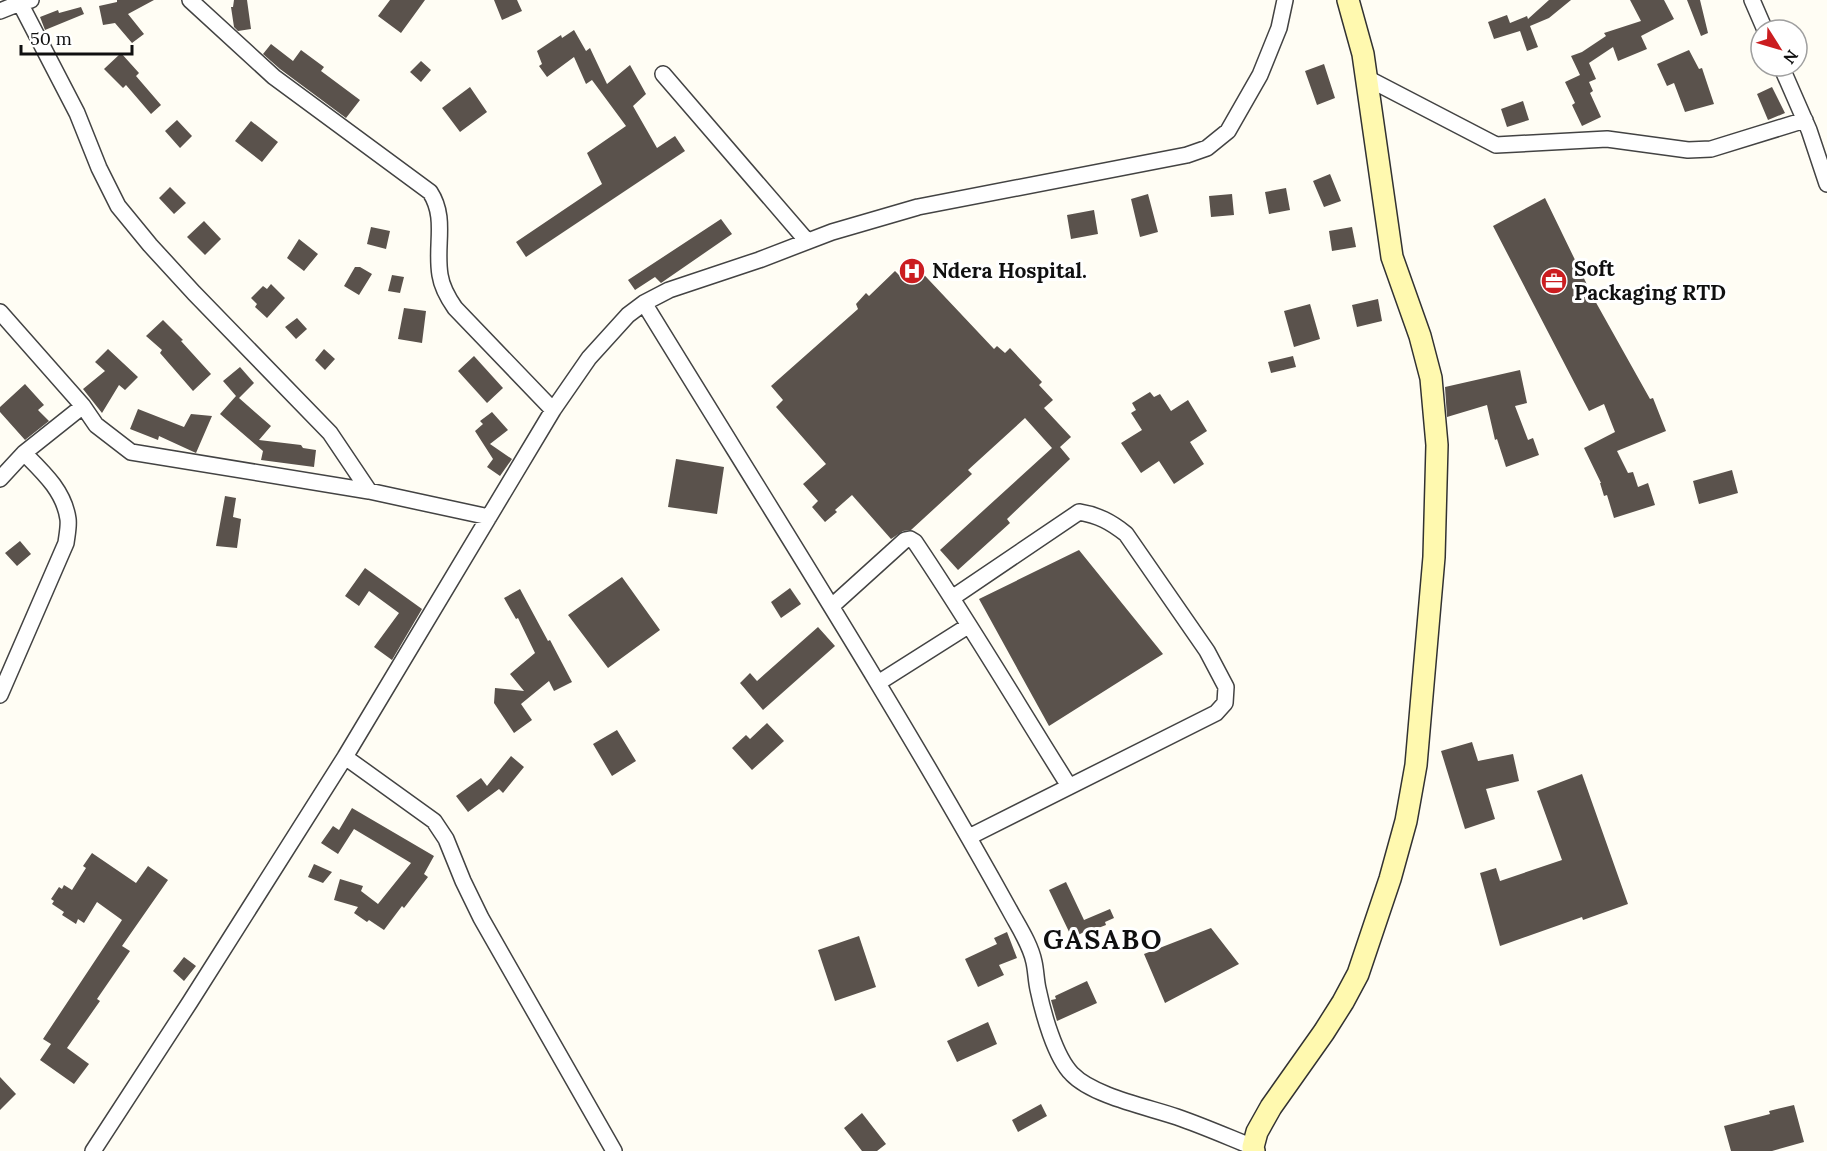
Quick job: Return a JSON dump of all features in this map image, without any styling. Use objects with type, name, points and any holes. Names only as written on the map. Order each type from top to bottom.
[{"type":"main road","points":[[1253,1149],[1257,1132],[1270,1107],[1330,1022],[1358,974],[1389,879],[1406,821],[1416,765],[1434,557],[1436,434],[1431,378],[1388,236],[1363,54],[1348,0]]},
{"type":"street","points":[[190,0],[274,77],[430,192],[439,210],[439,273],[443,290],[455,309],[553,410]]},
{"type":"street","points":[[93,1151],[345,757],[553,410],[589,358],[628,315],[644,303],[669,290],[832,232],[918,207],[1187,155],[1207,148],[1228,131],[1260,75],[1279,28],[1285,0]]},
{"type":"street","points":[[1752,0],[1760,18]]},
{"type":"street","points":[[0,11],[25,2],[118,206],[194,293],[330,433],[369,491]]},
{"type":"street","points":[[663,74],[807,242]]},
{"type":"street","points":[[1367,78],[1496,145],[1607,139],[1688,150],[1711,149],[1805,120]]},
{"type":"street","points":[[1786,78],[1805,120],[1827,184]]},
{"type":"street","points":[[644,303],[832,606],[969,837],[1023,934],[1034,960],[1038,990],[1052,1035],[1058,1052],[1070,1072],[1083,1084],[1102,1092],[1181,1118],[1253,1149]]},
{"type":"street","points":[[0,312],[83,406],[96,425],[131,452],[369,491],[489,517]]},
{"type":"street","points":[[0,479],[24,453],[83,406]]},
{"type":"street","points":[[0,695],[66,543],[69,520],[63,500],[49,478],[24,453]]},
{"type":"street","points":[[952,598],[1079,512],[1096,515],[1110,521],[1126,534],[1207,651],[1226,687],[1225,703],[1216,713],[969,837]]},
{"type":"street","points":[[832,606],[905,540],[910,539],[915,542],[1070,786]]},
{"type":"street","points":[[878,683],[968,626]]},
{"type":"street","points":[[345,757],[434,821],[446,839],[463,881],[482,918],[614,1151]]},
{"type":"building","points":[[117,0],[154,0],[128,14],[144,34],[132,43],[115,23],[103,25],[99,6],[117,2]]},
{"type":"building","points":[[234,0],[247,0],[251,29],[238,31],[234,27],[231,7],[233,7]]},
{"type":"building","points":[[390,0],[425,0],[401,33],[378,16]]},
{"type":"building","points":[[494,0],[517,0],[522,11],[502,20]]},
{"type":"building","points":[[1549,0],[1571,0],[1549,18],[1530,26],[1538,47],[1527,51],[1520,31],[1494,39],[1488,22],[1507,15],[1510,23],[1527,16],[1528,19]]},
{"type":"building","points":[[1630,0],[1664,0],[1674,19],[1641,36],[1647,49],[1618,61],[1613,47],[1589,63],[1596,79],[1589,82],[1593,91],[1590,93],[1601,117],[1582,126],[1565,82],[1580,75],[1571,56],[1582,52],[1606,36],[1604,33],[1641,21]]},
{"type":"building","points":[[1687,0],[1700,0],[1708,33],[1701,36]]},
{"type":"building","points":[[81,7],[84,14],[45,30],[40,17],[58,10],[59,13]]},
{"type":"building","points":[[574,30],[586,51],[590,48],[607,84],[630,65],[646,94],[633,106],[657,148],[675,136],[685,151],[526,257],[516,242],[602,184],[587,153],[626,126],[592,80],[586,84],[574,57],[547,77],[539,66],[542,64],[537,51],[561,35],[562,38]]},
{"type":"building","points":[[271,44],[293,61],[301,50],[324,67],[321,71],[360,100],[346,118],[263,54]]},
{"type":"building","points":[[1689,50],[1699,69],[1702,68],[1714,104],[1685,112],[1674,83],[1667,86],[1657,64]]},
{"type":"building","points":[[121,53],[139,73],[136,76],[161,105],[151,114],[126,85],[123,88],[104,69]]},
{"type":"building","points":[[421,61],[431,70],[421,82],[410,72]]},
{"type":"building","points":[[1324,64],[1335,98],[1317,105],[1305,71]]},
{"type":"building","points":[[470,87],[487,112],[460,132],[442,108]]},
{"type":"building","points":[[1772,87],[1785,113],[1768,120],[1757,94]]},
{"type":"building","points":[[1523,101],[1529,120],[1507,127],[1501,109]]},
{"type":"building","points":[[177,120],[192,136],[180,148],[165,131]]},
{"type":"building","points":[[251,121],[278,142],[262,162],[235,141]]},
{"type":"building","points":[[1330,174],[1341,201],[1324,207],[1313,181]]},
{"type":"building","points":[[170,187],[186,203],[174,214],[159,198]]},
{"type":"building","points":[[1286,188],[1290,210],[1269,214],[1265,192]]},
{"type":"building","points":[[1148,194],[1158,232],[1140,237],[1131,199]]},
{"type":"building","points":[[1232,194],[1234,215],[1211,217],[1209,196]]},
{"type":"building","points":[[1545,198],[1594,299],[1650,399],[1653,398],[1666,431],[1617,451],[1628,473],[1633,472],[1638,487],[1648,483],[1655,505],[1614,518],[1607,495],[1604,496],[1601,483],[1584,448],[1615,432],[1604,404],[1589,411],[1493,226]]},
{"type":"building","points":[[1094,210],[1098,234],[1071,239],[1067,215]]},
{"type":"building","points":[[721,219],[732,234],[661,283],[655,277],[635,290],[628,280]]},
{"type":"building","points":[[204,221],[221,239],[205,255],[187,237]]},
{"type":"building","points":[[371,227],[390,231],[386,249],[367,244]]},
{"type":"building","points":[[1352,227],[1356,247],[1332,251],[1329,231]]},
{"type":"building","points":[[299,239],[318,254],[304,271],[287,258]]},
{"type":"building","points":[[912,262],[994,349],[997,346],[1005,353],[1010,348],[1042,382],[1039,385],[1053,400],[1044,408],[1071,437],[1060,447],[1070,459],[1007,519],[1010,523],[958,570],[940,550],[1052,448],[1025,418],[968,470],[972,474],[911,530],[903,531],[891,539],[852,495],[825,522],[812,507],[818,501],[803,484],[826,464],[776,407],[783,400],[771,386],[858,309],[856,304],[866,293],[869,296],[895,271],[899,275]]},
{"type":"building","points":[[355,267],[360,267],[372,274],[359,295],[344,286]]},
{"type":"building","points":[[392,275],[404,277],[400,293],[388,291]]},
{"type":"building","points":[[271,284],[285,298],[267,318],[255,307],[257,304],[251,298],[263,286],[267,289]]},
{"type":"building","points":[[1378,299],[1382,321],[1357,327],[1352,305]]},
{"type":"building","points":[[1310,304],[1320,339],[1294,347],[1284,311]]},
{"type":"building","points":[[404,308],[426,311],[422,343],[398,339]]},
{"type":"building","points":[[297,318],[307,329],[296,339],[285,327]]},
{"type":"building","points":[[163,320],[211,374],[193,391],[160,353],[162,350],[146,336]]},
{"type":"building","points":[[108,349],[138,377],[125,390],[119,385],[102,413],[83,389],[105,371],[95,362]]},
{"type":"building","points":[[324,349],[335,359],[325,370],[315,360]]},
{"type":"building","points":[[474,356],[503,388],[487,403],[458,371]]},
{"type":"building","points":[[1293,356],[1296,367],[1271,373],[1268,362]]},
{"type":"building","points":[[240,367],[254,383],[239,398],[271,426],[259,440],[301,445],[303,448],[316,450],[314,467],[261,460],[263,451],[220,414],[236,396],[223,381]]},
{"type":"building","points":[[1520,370],[1527,403],[1515,406],[1528,440],[1533,438],[1539,455],[1506,467],[1497,439],[1495,440],[1487,405],[1447,417],[1445,387]]},
{"type":"building","points":[[25,384],[44,405],[38,410],[49,421],[25,440],[0,412],[0,407]]},
{"type":"building","points":[[1150,392],[1154,397],[1160,394],[1171,411],[1188,400],[1207,431],[1190,442],[1204,464],[1174,484],[1159,461],[1141,473],[1121,443],[1142,430],[1131,413],[1136,410],[1132,403]]},
{"type":"building","points":[[138,409],[184,427],[191,414],[212,416],[196,453],[159,436],[158,440],[130,429]]},
{"type":"building","points":[[492,412],[508,430],[490,444],[512,459],[500,476],[487,467],[493,459],[475,431],[483,424],[480,421]]},
{"type":"building","points":[[676,459],[724,467],[717,514],[668,507]]},
{"type":"building","points":[[1732,470],[1738,493],[1699,504],[1693,481]]},
{"type":"building","points":[[225,496],[236,498],[233,517],[241,519],[237,548],[216,546]]},
{"type":"building","points":[[20,541],[31,554],[17,566],[5,553]]},
{"type":"building","points":[[1079,550],[1163,654],[1049,726],[979,599]]},
{"type":"building","points":[[365,568],[422,609],[392,660],[374,647],[399,613],[369,591],[359,606],[345,596]]},
{"type":"building","points":[[622,577],[660,630],[608,668],[568,615]]},
{"type":"building","points":[[790,588],[801,604],[781,618],[771,602]]},
{"type":"building","points":[[520,589],[572,682],[554,691],[549,681],[521,704],[532,720],[514,733],[494,703],[495,688],[524,691],[510,674],[535,653],[518,618],[516,619],[504,598]]},
{"type":"building","points":[[818,627],[835,646],[763,710],[740,683],[750,673],[757,681]]},
{"type":"building","points":[[767,723],[784,741],[752,770],[732,748],[746,735],[750,739]]},
{"type":"building","points":[[617,730],[636,761],[612,776],[593,744]]},
{"type":"building","points":[[1472,742],[1478,761],[1513,754],[1519,781],[1486,789],[1495,819],[1465,829],[1441,751]]},
{"type":"building","points":[[511,756],[524,767],[503,793],[499,789],[468,812],[456,796],[481,778],[487,786]]},
{"type":"building","points":[[1582,774],[1628,904],[1583,920],[1582,917],[1500,946],[1480,873],[1496,868],[1500,881],[1562,860],[1537,791]]},
{"type":"building","points":[[352,808],[434,856],[424,874],[428,877],[384,930],[354,913],[358,907],[334,900],[340,879],[363,886],[361,891],[378,904],[411,863],[354,829],[338,854],[321,843],[333,826],[339,830]]},
{"type":"building","points":[[92,853],[136,883],[148,866],[168,880],[122,946],[130,951],[97,999],[100,1001],[67,1048],[89,1064],[74,1084],[40,1060],[51,1044],[43,1039],[122,920],[97,902],[84,923],[78,919],[76,924],[62,915],[64,912],[52,904],[54,901],[51,899],[59,887],[62,889],[64,885],[72,890],[86,868],[83,866]]},
{"type":"building","points":[[314,864],[332,872],[323,883],[308,877]]},
{"type":"building","points":[[1066,882],[1084,920],[1110,909],[1114,918],[1105,922],[1106,925],[1093,930],[1092,928],[1072,938],[1049,890]]},
{"type":"building","points":[[1211,928],[1239,964],[1165,1003],[1144,954]]},
{"type":"building","points":[[1007,932],[1017,958],[999,965],[1004,975],[978,987],[965,959],[997,944],[994,938]]},
{"type":"building","points":[[859,936],[876,987],[835,1001],[818,950]]},
{"type":"building","points":[[184,957],[196,966],[184,981],[173,971]]},
{"type":"building","points":[[1087,981],[1097,1003],[1057,1021],[1051,1000]]},
{"type":"building","points":[[988,1022],[997,1044],[957,1062],[947,1041]]},
{"type":"building","points":[[0,1077],[16,1094],[0,1110]]},
{"type":"building","points":[[1041,1104],[1047,1116],[1018,1132],[1012,1120]]},
{"type":"building","points":[[1794,1105],[1804,1142],[1772,1151],[1731,1151],[1724,1126]]},
{"type":"building","points":[[862,1113],[886,1144],[877,1151],[862,1151],[844,1128]]},
{"type":"place","name":"Ndera Hospital.","points":[[912,271]]},
{"type":"place","name":"Soft Packaging RTD","points":[[1554,281]]},
{"type":"district","name":"GASABO","points":[[1103,940]]}]
